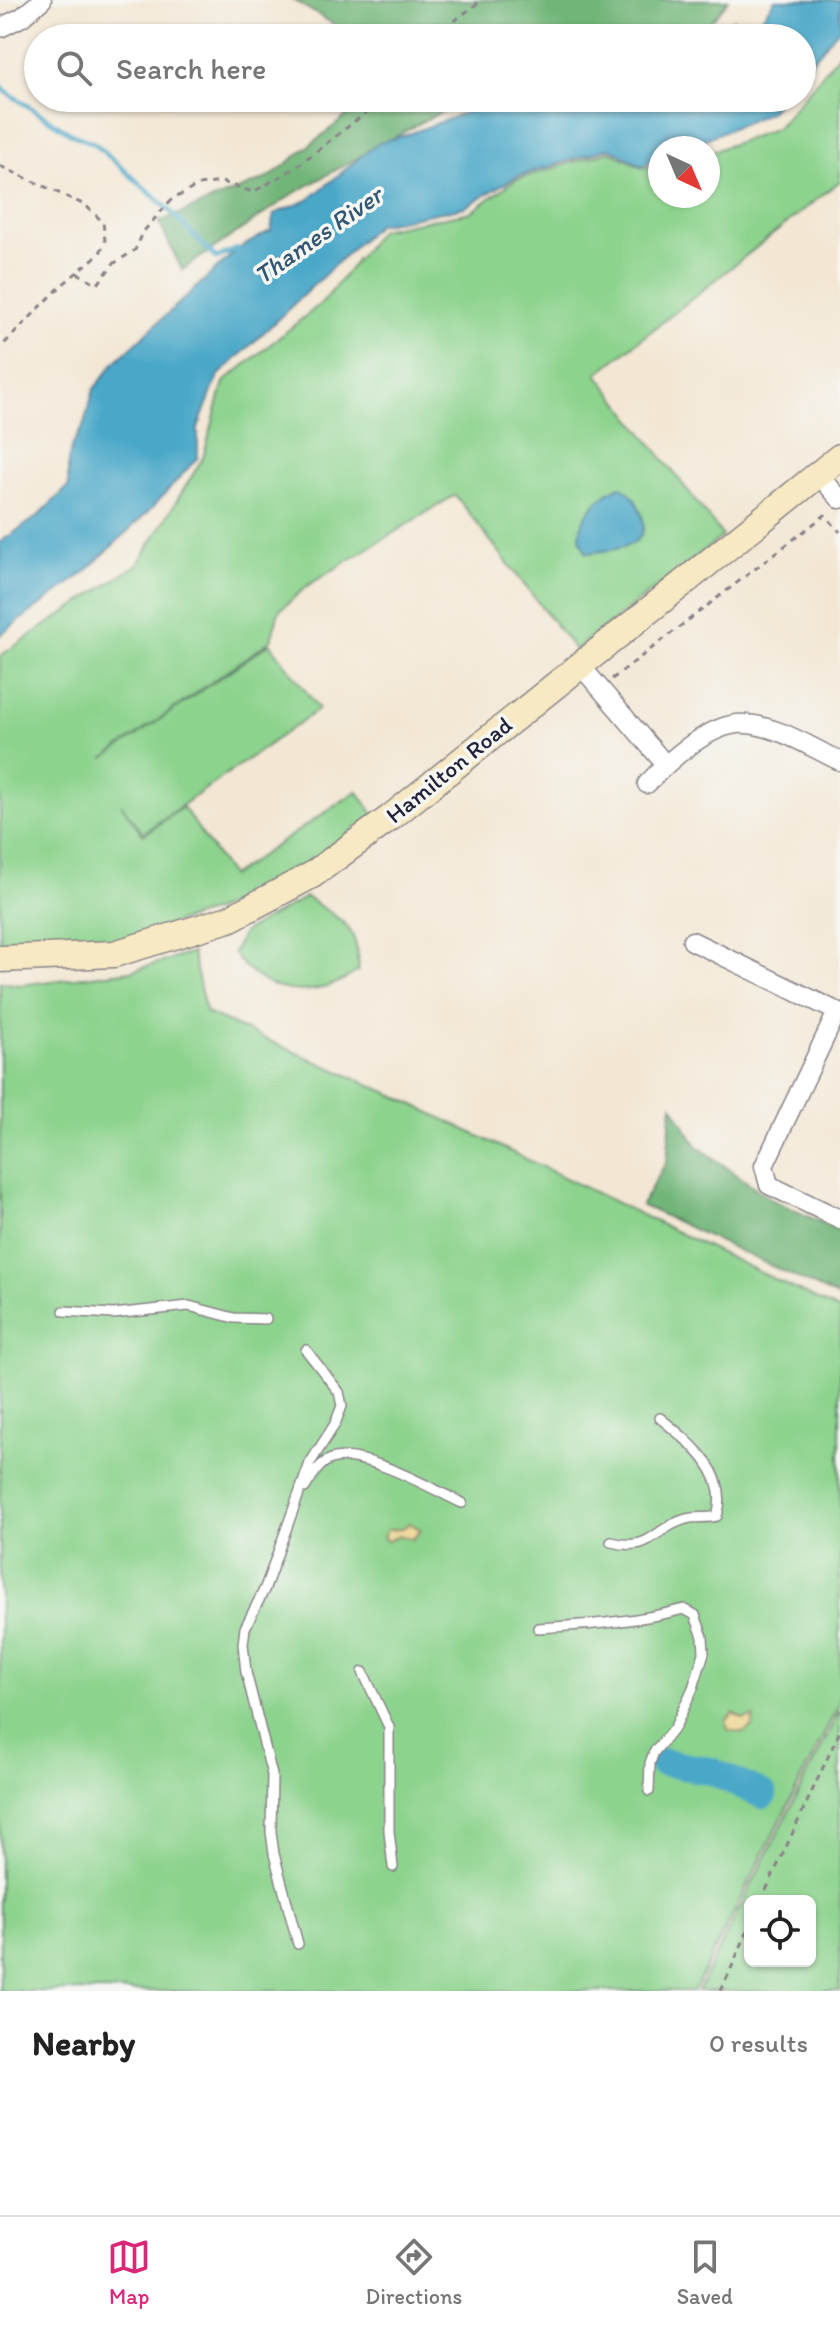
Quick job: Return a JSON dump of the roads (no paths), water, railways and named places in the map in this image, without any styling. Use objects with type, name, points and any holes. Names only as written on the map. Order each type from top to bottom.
[{"type":"main road","name":"Hamilton Road","points":[[0,959],[114,954],[229,919],[312,875],[390,818],[840,457]]},
{"type":"street","points":[[0,28],[22,17],[42,0]]},
{"type":"street","points":[[818,474],[840,499]]},
{"type":"street","points":[[580,665],[665,764]]},
{"type":"street","points":[[647,784],[665,764],[721,728],[744,723],[775,730],[840,761]]},
{"type":"street","points":[[692,941],[839,1012],[764,1166],[769,1185],[840,1219]]},
{"type":"lane","points":[[64,1311],[113,1314],[189,1306],[234,1318],[266,1319]]},
{"type":"lane","points":[[298,1944],[274,1854],[271,1832],[272,1775],[246,1672],[243,1644],[245,1628],[265,1588],[310,1463],[335,1424],[342,1406],[339,1392],[306,1350]]},
{"type":"lane","points":[[611,1542],[629,1547],[641,1545],[680,1521],[717,1516],[718,1493],[712,1470],[691,1443],[660,1418]]},
{"type":"lane","points":[[297,1498],[321,1465],[331,1459],[342,1458],[395,1469],[462,1503]]},
{"type":"lane","points":[[538,1628],[618,1623],[684,1609],[695,1615],[703,1637],[704,1653],[693,1688],[675,1727],[654,1752],[650,1763],[649,1791]]},
{"type":"lane","points":[[363,1672],[389,1727],[389,1831],[393,1867]]},
{"type":"water","points":[[775,0],[840,0],[840,28],[816,56],[816,24],[757,24]]},
{"type":"water","name":"Thames River","points":[[467,112],[769,112],[713,136],[648,136],[648,163],[642,166],[610,148],[516,177],[465,207],[377,225],[218,376],[198,428],[198,457],[152,508],[84,573],[0,635],[0,542],[37,517],[68,487],[68,461],[83,427],[94,389],[115,362],[238,249],[271,230],[274,214],[308,200],[378,143]]},
{"type":"water","points":[[620,486],[635,499],[643,523],[642,533],[630,545],[587,553],[580,537],[584,520],[600,499]]},
{"type":"waterway","points":[[0,85],[24,103]]},
{"type":"waterway","points":[[37,112],[73,135],[94,143],[166,207],[216,258],[238,249]]},
{"type":"waterway","points":[[661,1762],[711,1771],[763,1795]]}]
